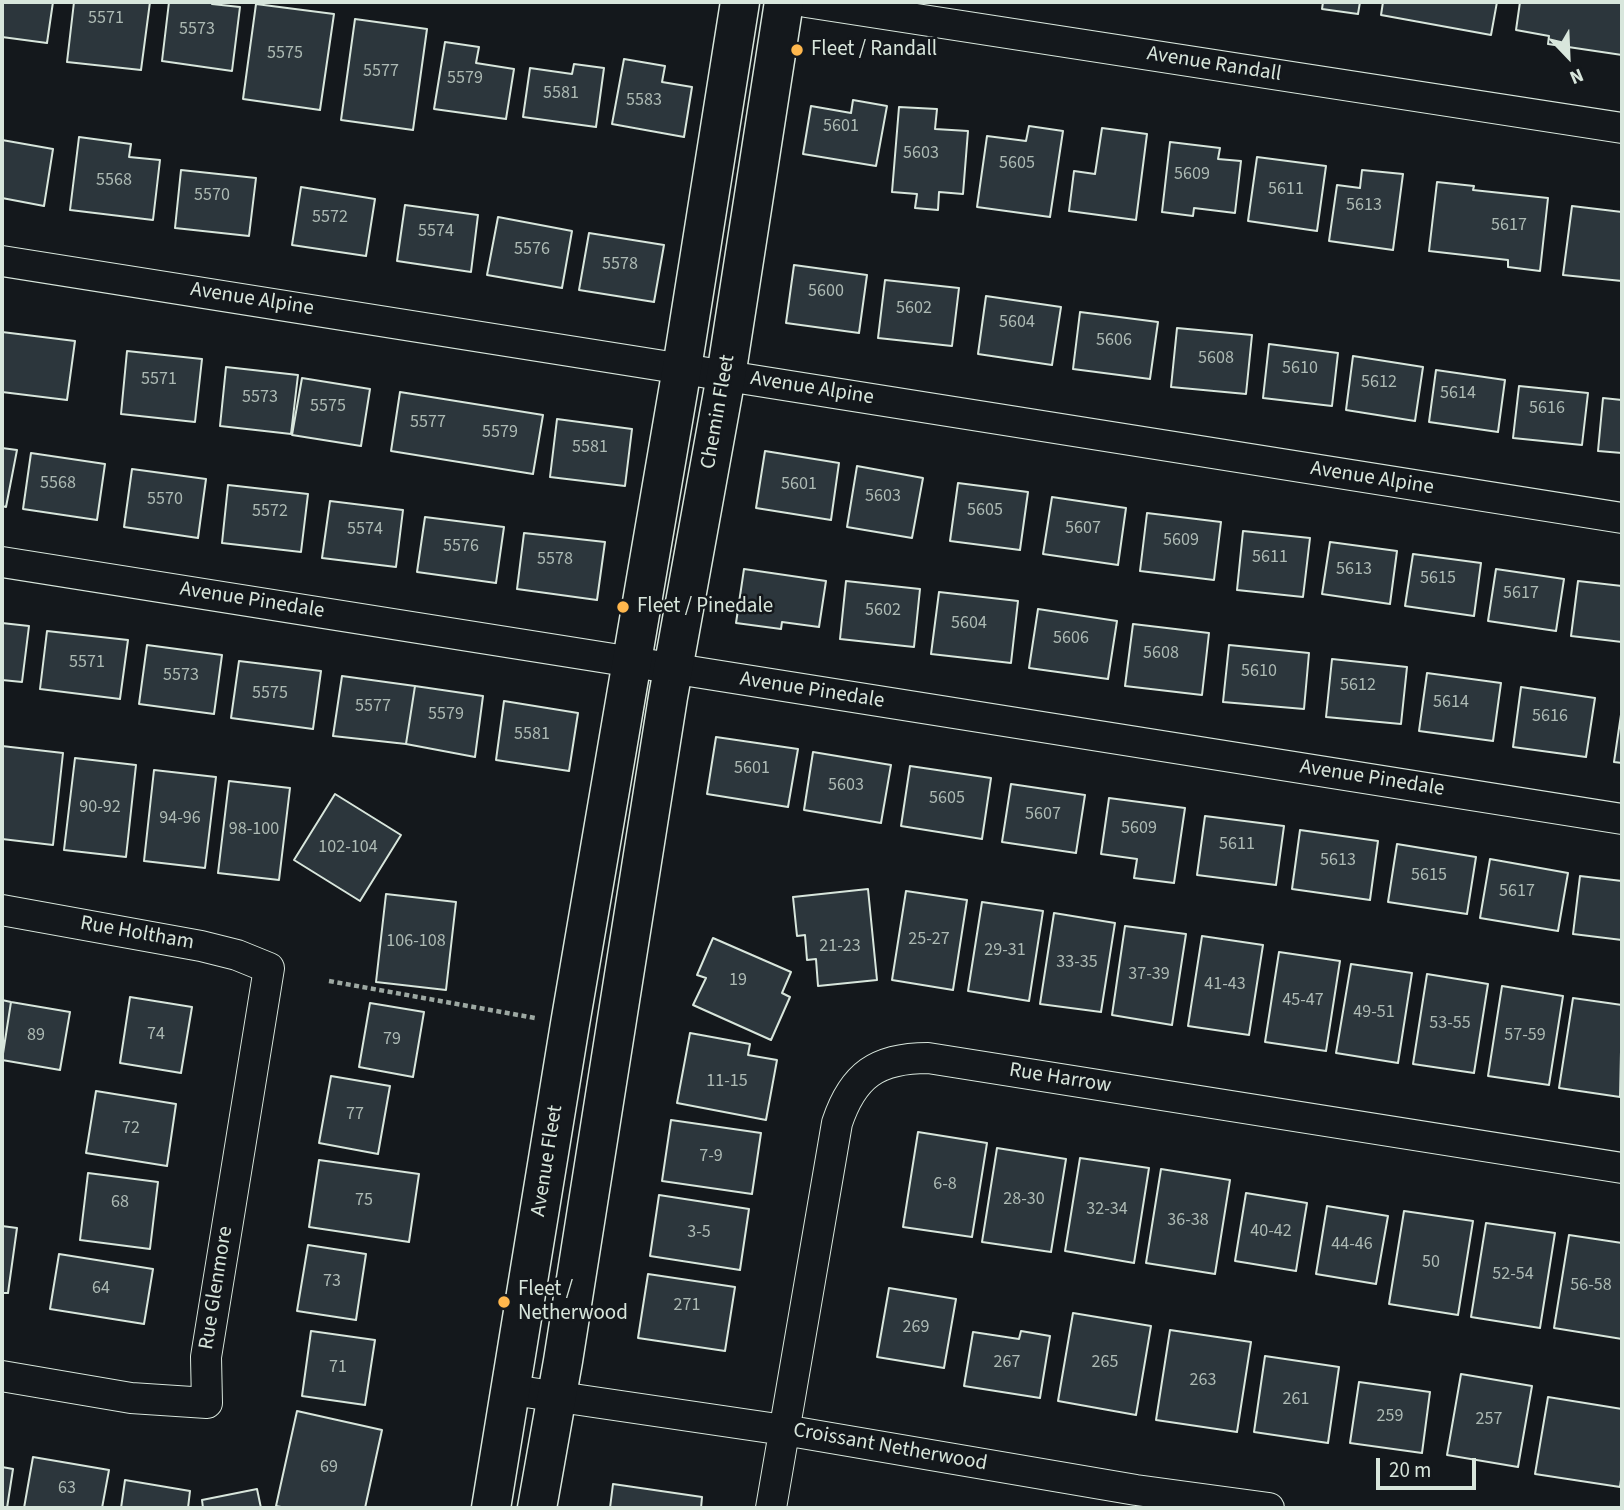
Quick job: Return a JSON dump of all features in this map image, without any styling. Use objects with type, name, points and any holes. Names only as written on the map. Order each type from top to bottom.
[{"type":"main road","name":"Chemin Fleet","points":[[605,814],[682,368],[740,2]]},
{"type":"main road","name":"Chemin Fleet","points":[[557,1398],[647,821],[726,376],[784,2]]},
{"type":"main road","name":"Avenue Fleet","points":[[491,1508],[605,814]]},
{"type":"main road","points":[[537,1508],[557,1398]]},
{"type":"street","name":"Avenue Randall","points":[[806,2],[1622,128]]},
{"type":"street","name":"Avenue Alpine","points":[[2,261],[1622,518]]},
{"type":"street","name":"Avenue Pinedale","points":[[2,562],[1622,819]]},
{"type":"street","name":"Rue Holtham","points":[[2,911],[201,946],[237,955],[270,968]]},
{"type":"street","name":"Rue Glenmore","points":[[2,1376],[131,1398],[207,1403],[206,1357],[270,968]]},
{"type":"street","name":"Rue Harrow","points":[[771,1508],[837,1123],[845,1100],[855,1084],[870,1071],[889,1062],[907,1058],[928,1058],[1622,1168]]},
{"type":"street","name":"Croissant Netherwood","points":[[512,1390],[784,1430],[1170,1502],[1269,1508]]},
{"type":"path","points":[[329,981],[547,1020]]},
{"type":"building","points":[[2,2],[53,2],[47,43],[2,37]]},
{"type":"building","points":[[74,2],[150,2],[141,70],[67,62]]},
{"type":"building","points":[[169,2],[212,2],[240,7],[232,71],[162,61]]},
{"type":"building","points":[[1323,2],[1360,2],[1358,14],[1322,9]]},
{"type":"building","points":[[1383,2],[1497,2],[1491,35],[1381,15]]},
{"type":"building","points":[[1520,2],[1622,2],[1622,55],[1548,44],[1549,36],[1516,30]]},
{"type":"building","points":[[256,4],[334,14],[320,110],[243,99]]},
{"type":"building","points":[[355,19],[427,29],[413,130],[341,120]]},
{"type":"building","points":[[445,42],[479,47],[476,63],[514,69],[506,119],[434,109]]},
{"type":"building","points":[[624,59],[665,66],[662,82],[692,87],[684,137],[612,124]]},
{"type":"building","points":[[574,64],[604,68],[596,127],[523,117],[530,68],[572,74]]},
{"type":"building","points":[[853,100],[887,106],[876,166],[803,154],[811,106],[851,113]]},
{"type":"building","points":[[899,107],[937,109],[935,129],[968,131],[963,194],[939,192],[938,210],[915,208],[917,194],[892,192]]},
{"type":"building","points":[[1029,126],[1063,131],[1050,217],[977,207],[987,136],[1026,141]]},
{"type":"building","points":[[1102,128],[1147,134],[1136,220],[1069,211],[1074,171],[1095,174]]},
{"type":"building","points":[[79,137],[131,144],[129,157],[160,160],[153,220],[70,210]]},
{"type":"building","points":[[2,140],[53,149],[44,206],[2,198]]},
{"type":"building","points":[[1170,142],[1220,148],[1218,159],[1241,161],[1235,213],[1194,208],[1193,216],[1162,212]]},
{"type":"building","points":[[1257,157],[1326,166],[1317,231],[1248,221]]},
{"type":"building","points":[[181,170],[256,178],[249,236],[175,228]]},
{"type":"building","points":[[1362,170],[1403,174],[1393,250],[1329,241],[1337,185],[1360,188]]},
{"type":"building","points":[[1437,182],[1474,186],[1473,190],[1548,198],[1540,271],[1508,267],[1508,260],[1429,251]]},
{"type":"building","points":[[301,187],[375,199],[366,256],[292,245]]},
{"type":"building","points":[[405,205],[478,215],[471,272],[397,261]]},
{"type":"building","points":[[1572,206],[1622,212],[1622,281],[1563,275]]},
{"type":"building","points":[[498,217],[572,231],[562,288],[487,275]]},
{"type":"building","points":[[589,233],[664,245],[654,302],[579,290]]},
{"type":"building","points":[[794,265],[867,275],[859,333],[786,323]]},
{"type":"building","points":[[885,280],[959,288],[952,346],[878,338]]},
{"type":"building","points":[[986,296],[1061,307],[1052,365],[978,354]]},
{"type":"building","points":[[1080,312],[1158,322],[1150,379],[1073,369]]},
{"type":"building","points":[[1177,328],[1252,335],[1246,394],[1171,387]]},
{"type":"building","points":[[2,332],[75,341],[67,400],[2,392]]},
{"type":"building","points":[[1269,344],[1338,353],[1332,406],[1263,398]]},
{"type":"building","points":[[127,351],[202,359],[195,422],[121,414]]},
{"type":"building","points":[[1353,356],[1423,367],[1415,421],[1346,410]]},
{"type":"building","points":[[226,367],[298,375],[291,434],[220,426]]},
{"type":"building","points":[[1436,370],[1505,380],[1498,432],[1429,422]]},
{"type":"building","points":[[302,378],[370,389],[361,446],[292,435]]},
{"type":"building","points":[[1519,386],[1588,393],[1582,445],[1513,438]]},
{"type":"building","points":[[400,392],[543,415],[533,474],[391,451]]},
{"type":"building","points":[[1603,398],[1622,400],[1622,453],[1598,451]]},
{"type":"building","points":[[557,419],[632,429],[625,486],[550,477]]},
{"type":"building","points":[[2,448],[17,450],[6,507],[2,506]]},
{"type":"building","points":[[765,451],[839,463],[831,520],[756,508]]},
{"type":"building","points":[[31,453],[105,464],[97,520],[23,509]]},
{"type":"building","points":[[857,466],[923,478],[912,538],[847,527]]},
{"type":"building","points":[[132,469],[206,479],[198,538],[124,527]]},
{"type":"building","points":[[958,483],[1028,492],[1020,550],[950,541]]},
{"type":"building","points":[[228,485],[308,494],[301,552],[222,543]]},
{"type":"building","points":[[1052,497],[1126,508],[1118,565],[1043,554]]},
{"type":"building","points":[[330,501],[403,510],[396,567],[322,558]]},
{"type":"building","points":[[1147,513],[1221,522],[1214,580],[1140,571]]},
{"type":"building","points":[[425,517],[504,527],[496,583],[417,572]]},
{"type":"building","points":[[1243,531],[1310,538],[1303,597],[1237,590]]},
{"type":"building","points":[[524,533],[605,542],[597,600],[517,589]]},
{"type":"building","points":[[1330,542],[1397,551],[1390,604],[1322,594]]},
{"type":"building","points":[[1413,554],[1481,563],[1474,616],[1405,606]]},
{"type":"building","points":[[744,569],[826,581],[819,627],[782,622],[781,629],[736,623]]},
{"type":"building","points":[[1496,569],[1564,579],[1556,631],[1488,621]]},
{"type":"building","points":[[846,581],[920,589],[914,647],[840,639]]},
{"type":"building","points":[[1578,581],[1622,586],[1622,642],[1571,636]]},
{"type":"building","points":[[939,592],[1018,601],[1011,663],[931,654]]},
{"type":"building","points":[[1038,609],[1117,621],[1108,679],[1029,668]]},
{"type":"building","points":[[2,623],[29,626],[22,682],[2,680]]},
{"type":"building","points":[[1133,624],[1209,633],[1202,695],[1125,686]]},
{"type":"building","points":[[47,631],[128,640],[120,699],[40,689]]},
{"type":"building","points":[[147,645],[222,655],[214,714],[139,704]]},
{"type":"building","points":[[1229,645],[1309,653],[1304,709],[1223,702]]},
{"type":"building","points":[[1332,659],[1407,667],[1401,724],[1326,717]]},
{"type":"building","points":[[239,661],[321,671],[313,729],[231,718]]},
{"type":"building","points":[[1427,673],[1501,683],[1493,741],[1419,731]]},
{"type":"building","points":[[342,676],[415,686],[406,744],[333,736]]},
{"type":"building","points":[[415,686],[483,696],[475,757],[406,744]]},
{"type":"building","points":[[1521,687],[1595,698],[1586,757],[1513,747]]},
{"type":"building","points":[[504,701],[578,713],[569,771],[496,760]]},
{"type":"building","points":[[1622,708],[1622,763],[1614,762]]},
{"type":"building","points":[[716,737],[798,749],[788,807],[707,794]]},
{"type":"building","points":[[2,746],[63,753],[53,845],[2,839]]},
{"type":"building","points":[[813,752],[891,765],[881,823],[804,810]]},
{"type":"building","points":[[75,758],[136,765],[126,857],[64,850]]},
{"type":"building","points":[[910,766],[991,778],[982,839],[901,826]]},
{"type":"building","points":[[154,770],[216,777],[205,868],[144,861]]},
{"type":"building","points":[[229,781],[290,788],[279,880],[218,873]]},
{"type":"building","points":[[1011,784],[1085,795],[1076,853],[1002,842]]},
{"type":"building","points":[[335,794],[401,835],[360,901],[294,860]]},
{"type":"building","points":[[1109,798],[1185,808],[1174,883],[1134,878],[1137,859],[1101,854]]},
{"type":"building","points":[[1205,816],[1284,826],[1276,885],[1197,875]]},
{"type":"building","points":[[1300,830],[1378,841],[1370,900],[1292,889]]},
{"type":"building","points":[[1397,844],[1476,857],[1467,914],[1388,902]]},
{"type":"building","points":[[1490,859],[1568,873],[1558,931],[1480,918]]},
{"type":"building","points":[[1580,876],[1622,881],[1622,940],[1573,934]]},
{"type":"building","points":[[868,889],[877,980],[818,986],[816,959],[807,960],[805,935],[797,936],[793,897]]},
{"type":"building","points":[[906,891],[967,900],[953,990],[892,980]]},
{"type":"building","points":[[386,894],[456,902],[446,990],[376,982]]},
{"type":"building","points":[[982,902],[1043,911],[1029,1001],[968,991]]},
{"type":"building","points":[[1054,913],[1115,923],[1101,1012],[1040,1004]]},
{"type":"building","points":[[1125,926],[1186,934],[1172,1025],[1112,1015]]},
{"type":"building","points":[[1202,936],[1263,945],[1249,1035],[1188,1026]]},
{"type":"building","points":[[713,938],[791,972],[782,993],[790,997],[771,1040],[693,1005],[706,978],[697,975]]},
{"type":"building","points":[[1279,952],[1340,961],[1326,1051],[1265,1042]]},
{"type":"building","points":[[1351,964],[1412,973],[1398,1063],[1336,1053]]},
{"type":"building","points":[[1427,974],[1488,984],[1474,1073],[1413,1064]]},
{"type":"building","points":[[1502,986],[1563,996],[1549,1085],[1488,1076]]},
{"type":"building","points":[[130,997],[192,1007],[181,1073],[120,1063]]},
{"type":"building","points":[[1573,998],[1622,1005],[1620,1097],[1559,1088]]},
{"type":"building","points":[[2,1000],[11,1002],[2,1060]]},
{"type":"building","points":[[11,1002],[70,1012],[60,1070],[2,1060]]},
{"type":"building","points":[[370,1003],[424,1012],[413,1077],[359,1067]]},
{"type":"building","points":[[690,1033],[750,1044],[748,1055],[777,1060],[766,1120],[677,1103]]},
{"type":"building","points":[[331,1076],[390,1086],[378,1154],[319,1143]]},
{"type":"building","points":[[96,1091],[176,1104],[167,1166],[86,1153]]},
{"type":"building","points":[[671,1120],[761,1133],[752,1194],[662,1181]]},
{"type":"building","points":[[918,1132],[987,1143],[972,1237],[903,1227]]},
{"type":"building","points":[[997,1148],[1066,1159],[1051,1252],[982,1242]]},
{"type":"building","points":[[1080,1158],[1149,1168],[1134,1263],[1065,1251]]},
{"type":"building","points":[[319,1160],[419,1174],[409,1242],[309,1227]]},
{"type":"building","points":[[1161,1169],[1230,1180],[1215,1274],[1146,1263]]},
{"type":"building","points":[[88,1173],[158,1182],[150,1249],[80,1240]]},
{"type":"building","points":[[1246,1193],[1307,1203],[1296,1271],[1235,1261]]},
{"type":"building","points":[[659,1195],[749,1209],[740,1270],[650,1256]]},
{"type":"building","points":[[1327,1206],[1388,1216],[1376,1284],[1316,1274]]},
{"type":"building","points":[[1404,1211],[1473,1221],[1458,1315],[1389,1304]]},
{"type":"building","points":[[1486,1223],[1555,1233],[1540,1328],[1471,1317]]},
{"type":"building","points":[[2,1226],[17,1228],[8,1293],[2,1293]]},
{"type":"building","points":[[1569,1235],[1622,1243],[1622,1339],[1554,1328]]},
{"type":"building","points":[[308,1245],[366,1254],[356,1320],[297,1311]]},
{"type":"building","points":[[59,1254],[153,1269],[144,1324],[50,1309]]},
{"type":"building","points":[[648,1274],[735,1287],[725,1351],[638,1338]]},
{"type":"building","points":[[889,1288],[956,1299],[944,1368],[877,1357]]},
{"type":"building","points":[[1073,1313],[1151,1326],[1136,1415],[1058,1401]]},
{"type":"building","points":[[1170,1330],[1251,1342],[1237,1432],[1156,1420]]},
{"type":"building","points":[[311,1331],[375,1340],[365,1405],[302,1396]]},
{"type":"building","points":[[1021,1331],[1050,1336],[1040,1398],[964,1386],[973,1332],[1019,1339]]},
{"type":"building","points":[[1265,1356],[1339,1367],[1328,1443],[1254,1432]]},
{"type":"building","points":[[1461,1374],[1532,1386],[1518,1467],[1447,1455]]},
{"type":"building","points":[[1359,1382],[1430,1392],[1422,1453],[1350,1443]]},
{"type":"building","points":[[1548,1397],[1622,1409],[1620,1487],[1535,1474]]},
{"type":"building","points":[[297,1411],[382,1430],[365,1508],[276,1506]]},
{"type":"building","points":[[33,1457],[109,1470],[102,1508],[24,1508]]},
{"type":"building","points":[[2,1467],[13,1469],[7,1508],[2,1508]]},
{"type":"building","points":[[125,1480],[190,1491],[188,1508],[121,1508]]},
{"type":"building","points":[[613,1484],[702,1497],[701,1508],[610,1508]]},
{"type":"building","points":[[257,1489],[261,1508],[203,1508],[202,1500]]},
{"type":"place","name":"Fleet / Randall","points":[[797,50]]},
{"type":"place","name":"Fleet / Pinedale","points":[[623,607]]},
{"type":"place","name":"Fleet / Netherwood","points":[[504,1302]]}]
